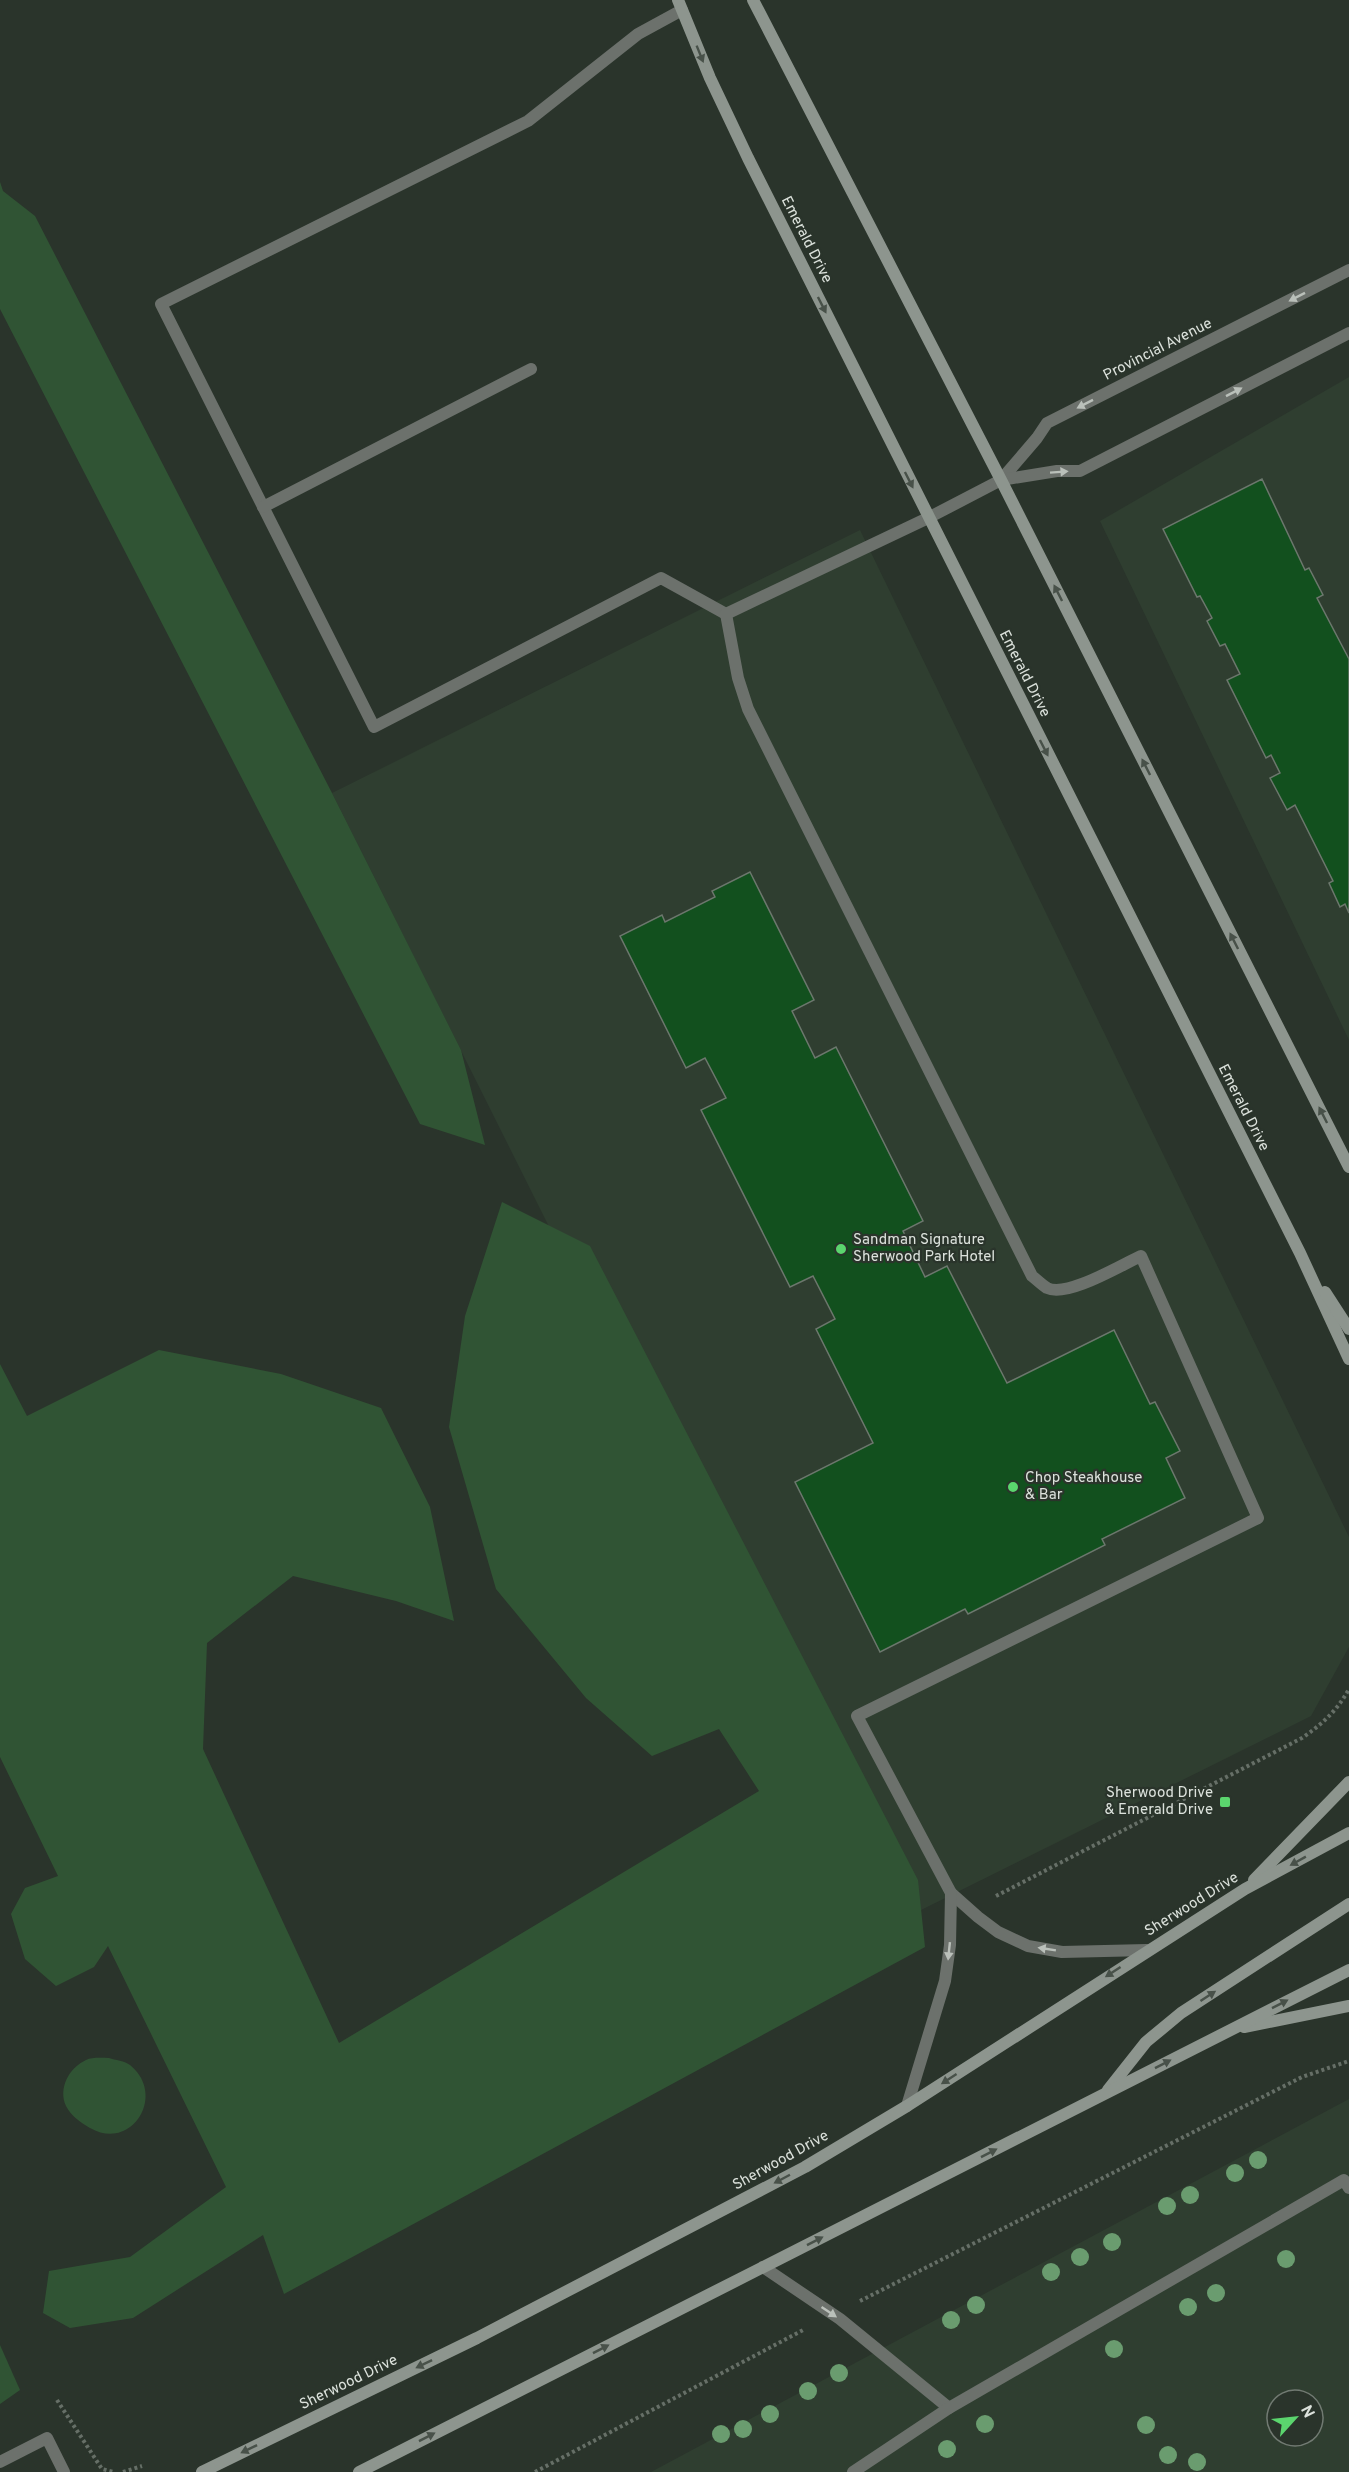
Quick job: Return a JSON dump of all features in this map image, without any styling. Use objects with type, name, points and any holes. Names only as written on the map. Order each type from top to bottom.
[{"type":"main road","points":[[753,0],[1001,480],[1349,1167]]},
{"type":"main road","name":"Emerald Drive","points":[[680,5],[748,158],[1300,1253],[1349,1359]]},
{"type":"main road","points":[[1300,1253],[1349,1329]]},
{"type":"main road","points":[[1245,1889],[1349,1782]]},
{"type":"main road","name":"Sherwood Drive","points":[[202,2472],[477,2338],[805,2167],[907,2106],[1245,1889],[1349,1833]]},
{"type":"main road","points":[[1105,2093],[1146,2042],[1181,2013],[1349,1904]]},
{"type":"main road","points":[[359,2472],[1349,1970]]},
{"type":"main road","points":[[1228,2031],[1349,2006]]},
{"type":"main road","points":[[364,2472],[375,2463]]},
{"type":"street","points":[[680,5],[638,34],[528,121],[161,304],[374,727],[661,578],[726,614],[738,678],[748,709],[1032,1276],[1048,1289],[1062,1290],[1083,1284],[1140,1256],[1258,1518],[857,1716],[951,1893],[999,1932],[1028,1946],[1062,1952],[1147,1950]]},
{"type":"street","name":"Provincial Avenue","points":[[1001,480],[1047,423],[1349,270]]},
{"type":"street","name":"Provincial Avenue","points":[[726,614],[928,518],[1001,480],[1057,471],[1080,471],[1349,333]]},
{"type":"street","points":[[263,507],[531,369]]},
{"type":"street","points":[[907,2106],[945,1981],[950,1945],[951,1893]]},
{"type":"street","points":[[853,2472],[949,2408],[1344,2180],[1349,2188]]},
{"type":"street","points":[[763,2267],[840,2319],[949,2408]]},
{"type":"street","points":[[0,2462],[47,2439],[64,2472]]},
{"type":"path","points":[[988,1900],[1302,1738],[1325,1722],[1342,1703],[1349,1689]]},
{"type":"path","points":[[858,2301],[1302,2077],[1349,2061]]},
{"type":"path","points":[[535,2472],[806,2329]]},
{"type":"path","points":[[57,2400],[102,2469],[114,2472]]},
{"type":"path","points":[[123,2472],[142,2466]]},
{"type":"shaded area","points":[[1349,377],[1349,1040],[1100,521]]},
{"type":"shaded area","points":[[860,530],[1349,1537],[1349,1647],[1311,1716],[897,1922],[332,793]]},
{"type":"shaded area","points":[[1349,2099],[1349,2472],[651,2472]]},
{"type":"green space","points":[[0,182],[3,191],[35,216],[332,793],[461,1050],[485,1145],[420,1124],[0,309]]},
{"type":"green space","points":[[502,1202],[590,1246],[918,1880],[925,1947],[284,2294],[263,2235],[133,2318],[70,2328],[43,2313],[49,2271],[130,2257],[226,2187],[108,1946],[94,1967],[56,1986],[25,1959],[11,1914],[25,1888],[58,1876],[0,1757],[0,1364],[27,1416],[159,1350],[281,1374],[381,1408],[430,1507],[454,1621],[396,1601],[293,1576],[207,1643],[203,1749],[339,2043],[759,1791],[719,1729],[652,1756],[586,1698],[496,1589],[449,1427],[465,1316]]},
{"type":"green space","points":[[91,2058],[109,2058],[130,2065],[141,2077],[145,2091],[145,2104],[140,2117],[131,2127],[119,2132],[105,2133],[90,2128],[73,2116],[66,2106],[63,2092],[70,2073],[80,2064]]},
{"type":"green space","points":[[0,2345],[20,2390],[0,2404]]},
{"type":"building","points":[[1262,479],[1305,570],[1309,568],[1323,595],[1317,598],[1349,659],[1349,913],[1345,904],[1340,907],[1329,883],[1333,881],[1295,805],[1287,810],[1270,778],[1280,773],[1271,755],[1266,758],[1227,680],[1240,674],[1225,644],[1220,646],[1207,621],[1212,618],[1200,596],[1197,597],[1163,529]]},
{"type":"building","name":"Sandman Signature Sherwood Park Hotel","points":[[750,872],[814,1000],[792,1011],[815,1058],[836,1047],[923,1221],[903,1231],[925,1277],[947,1266],[1007,1383],[1114,1330],[1150,1404],[1155,1402],[1180,1451],[1166,1458],[1185,1498],[1102,1539],[1105,1545],[968,1614],[965,1609],[880,1652],[795,1482],[873,1443],[816,1329],[835,1319],[813,1276],[790,1287],[701,1110],[726,1098],[705,1058],[686,1068],[620,936],[662,915],[665,922],[715,897],[712,891]]},
{"type":"place","name":"Sandman Signature Sherwood Park Hotel","points":[[841,1249]]},
{"type":"place","name":"Chop Steakhouse & Bar","points":[[1013,1487]]},
{"type":"place","name":"Sherwood Drive & Emerald Drive","points":[[1225,1802]]}]
